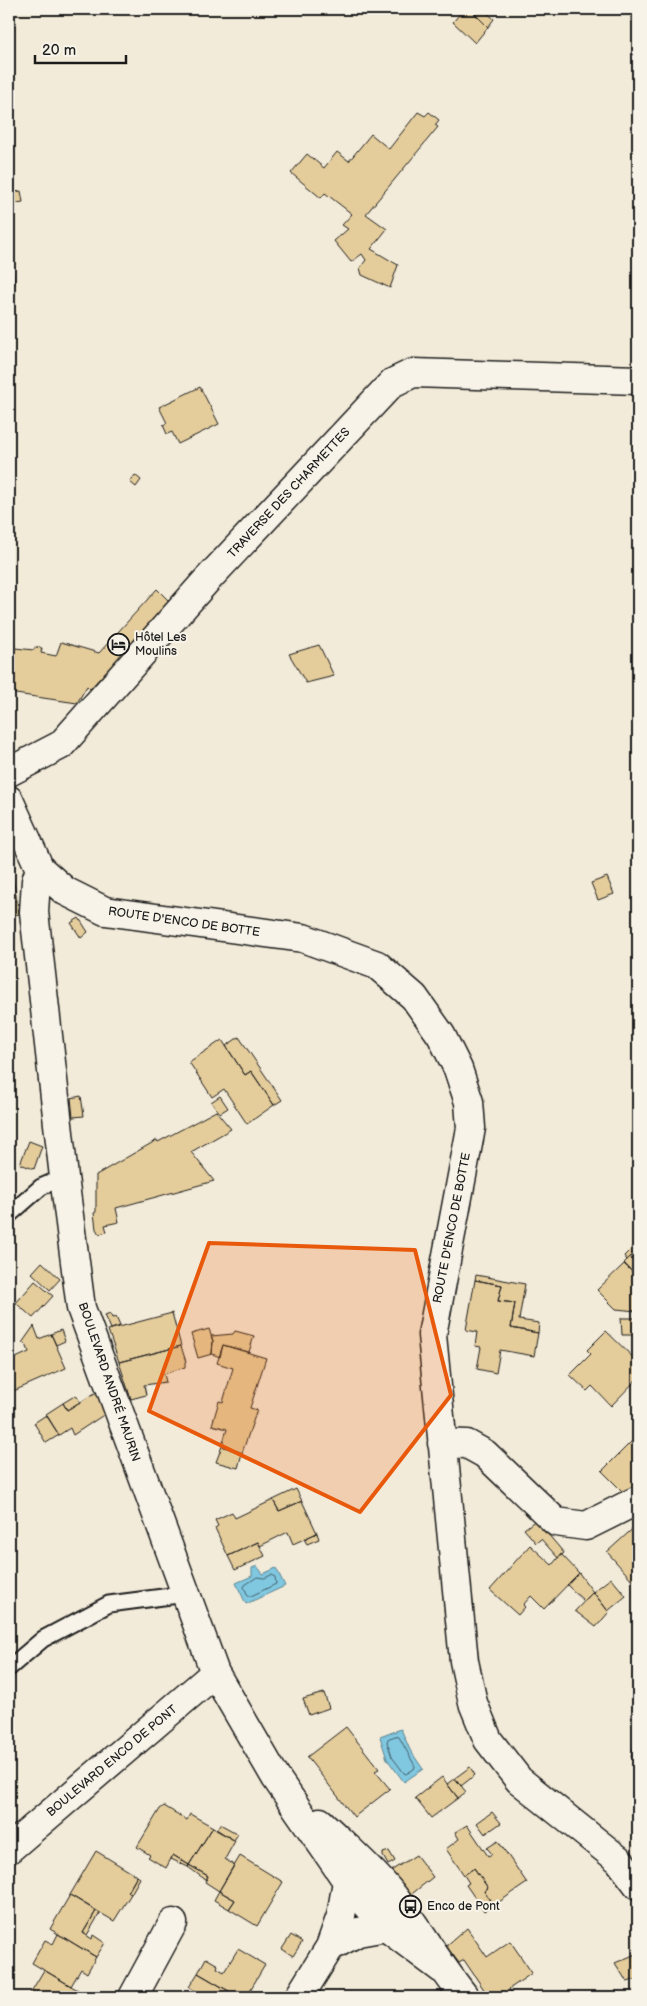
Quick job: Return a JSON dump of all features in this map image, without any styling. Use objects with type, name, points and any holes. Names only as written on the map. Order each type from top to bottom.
[{"type":"street","name":"TRAVERSE DES CHARMETTES","points":[[9,772],[61,745],[207,580],[392,383],[413,373],[638,380]]},
{"type":"street","name":"ROUTE D'ENCO DE BOTTE","points":[[9,800],[40,869],[65,891],[105,911],[302,938],[377,965],[414,997],[441,1036],[458,1069],[469,1102],[471,1128],[432,1335],[464,1661],[473,1703],[488,1740],[519,1780],[619,1860],[638,1885]]},
{"type":"street","name":"BOULEVARD ANDRÉ MAURIN","points":[[40,869],[36,882],[34,912],[81,1308],[215,1673],[276,1778],[347,1881],[386,1927],[442,1969]]},
{"type":"street","points":[[442,1443],[467,1444],[485,1454],[556,1522],[586,1526],[638,1500]]},
{"type":"street","name":"BOULEVARD ENCO DE PONT","points":[[9,1849],[215,1673]]},
{"type":"street","name":"BOULEVARD ANDRÉ MAURIN","points":[[276,1778],[372,1871],[392,1895],[442,1969],[465,1997]]},
{"type":"street","points":[[299,1997],[330,1947],[341,1916],[347,1881],[372,1871]]},
{"type":"street","points":[[330,1947],[358,1932],[386,1927],[392,1895]]},
{"type":"street","points":[[133,1997],[173,1923]]},
{"type":"lane","points":[[9,1215],[41,1186],[64,1177]]},
{"type":"lane","points":[[9,1668],[43,1638],[110,1604],[186,1594]]},
{"type":"highlighted area","points":[[209,1243],[415,1250],[451,1395],[360,1512],[149,1411]]},
{"type":"water","points":[[257,1566],[263,1574],[276,1568],[285,1586],[246,1604],[236,1583],[252,1576],[252,1568]]},
{"type":"water","points":[[401,1729],[410,1750],[423,1769],[404,1782],[387,1759],[380,1737]]},
{"type":"building","points":[[464,9],[470,9],[488,27],[475,43],[453,22]]},
{"type":"building","points":[[470,9],[483,9],[494,19],[488,27]]},
{"type":"building","points":[[418,112],[425,116],[429,112],[439,120],[435,125],[438,127],[366,214],[387,229],[371,249],[398,265],[390,288],[362,275],[360,268],[366,260],[362,254],[351,262],[334,241],[348,229],[342,225],[352,214],[325,193],[321,198],[291,173],[307,154],[324,168],[337,152],[349,161],[371,134],[389,149]]},
{"type":"building","points":[[21,191],[23,202],[10,204],[9,193]]},
{"type":"building","points":[[9,241],[15,284],[9,285]]},
{"type":"building","points":[[200,387],[219,424],[178,444],[172,432],[167,434],[163,425],[167,423],[159,407]]},
{"type":"building","points":[[135,475],[141,480],[136,487],[130,482]]},
{"type":"building","name":"Hôtel Les Moulins","points":[[157,589],[170,602],[90,689],[87,686],[77,703],[9,693],[10,654],[14,655],[15,648],[34,650],[35,647],[42,648],[41,653],[56,656],[61,642],[99,653]]},
{"type":"building","points":[[319,645],[334,676],[306,683],[289,654]]},
{"type":"building","points":[[9,852],[19,914],[9,916]]},
{"type":"building","points":[[607,877],[614,894],[598,900],[591,883]]},
{"type":"building","points":[[79,918],[88,932],[81,938],[71,923]]},
{"type":"building","points":[[239,1037],[282,1100],[274,1105],[251,1071],[245,1075],[226,1046]]},
{"type":"building","points":[[222,1040],[245,1075],[251,1071],[274,1105],[247,1124],[224,1089],[212,1097],[189,1062]]},
{"type":"building","points":[[81,1096],[84,1116],[73,1117],[71,1098]]},
{"type":"building","points":[[220,1096],[228,1108],[220,1113],[211,1102]]},
{"type":"building","points":[[216,1111],[231,1129],[191,1152],[214,1181],[116,1208],[119,1222],[105,1225],[107,1232],[99,1234],[96,1229],[94,1213],[96,1212],[96,1175],[157,1140],[158,1142]]},
{"type":"building","points":[[29,1141],[42,1146],[34,1169],[20,1164]]},
{"type":"building","points":[[633,1247],[637,1251],[627,1260],[624,1256]]},
{"type":"building","points":[[638,1249],[638,1278],[624,1263]]},
{"type":"building","points":[[42,1262],[60,1279],[50,1290],[32,1273]]},
{"type":"building","points":[[624,1264],[638,1278],[638,1309],[636,1311],[616,1309],[597,1290]]},
{"type":"building","points":[[476,1275],[525,1284],[519,1320],[539,1323],[538,1333],[511,1328],[515,1303],[498,1301],[502,1285],[475,1280]]},
{"type":"building","points":[[475,1280],[502,1285],[498,1301],[515,1303],[511,1328],[538,1333],[534,1356],[500,1350],[496,1373],[477,1369],[481,1347],[475,1346],[477,1332],[466,1330]]},
{"type":"building","points":[[35,1281],[53,1296],[33,1318],[16,1303]]},
{"type":"building","points":[[110,1313],[112,1318],[116,1317],[120,1326],[111,1329],[105,1315]]},
{"type":"building","points":[[172,1313],[181,1346],[119,1362],[108,1330]]},
{"type":"building","points":[[621,1318],[638,1318],[638,1335],[622,1335]]},
{"type":"building","points":[[34,1326],[39,1339],[51,1334],[66,1368],[9,1393],[9,1361],[29,1352],[26,1344],[22,1343]]},
{"type":"building","points":[[209,1329],[213,1341],[212,1354],[198,1358],[191,1334]]},
{"type":"building","points":[[61,1330],[65,1341],[56,1345],[51,1334]]},
{"type":"building","points":[[235,1331],[254,1336],[249,1352],[223,1345],[220,1357],[212,1354],[213,1341],[211,1336],[233,1334]]},
{"type":"building","points":[[606,1331],[638,1362],[638,1378],[611,1406],[592,1386],[587,1391],[570,1375],[591,1354],[587,1350]]},
{"type":"building","points":[[223,1345],[266,1358],[250,1408],[257,1410],[242,1453],[222,1446],[227,1429],[212,1425],[219,1401],[223,1402],[233,1368],[217,1363]]},
{"type":"building","points":[[181,1346],[186,1362],[185,1367],[164,1374],[166,1382],[144,1385],[146,1395],[131,1399],[119,1362]]},
{"type":"building","points":[[100,1390],[108,1412],[73,1435],[70,1428],[59,1435],[46,1414],[63,1403],[67,1410]]},
{"type":"building","points":[[76,1395],[80,1402],[67,1410],[63,1403]]},
{"type":"building","points":[[46,1415],[59,1435],[46,1443],[34,1423]]},
{"type":"building","points":[[638,1435],[638,1483],[626,1495],[602,1471]]},
{"type":"building","points":[[222,1446],[242,1453],[238,1468],[216,1462]]},
{"type":"building","points":[[296,1489],[302,1501],[279,1511],[273,1500]]},
{"type":"building","points":[[273,1500],[279,1511],[302,1501],[317,1533],[293,1544],[288,1532],[260,1546],[258,1542],[228,1556],[215,1528],[218,1526],[215,1520],[232,1512],[235,1518]]},
{"type":"building","points":[[536,1520],[564,1553],[558,1558],[541,1539],[536,1543],[524,1529]]},
{"type":"building","points":[[638,1524],[638,1574],[632,1580],[607,1552]]},
{"type":"building","points":[[317,1533],[319,1539],[307,1544],[304,1539]]},
{"type":"building","points":[[258,1542],[265,1556],[235,1570],[228,1556]]},
{"type":"building","points":[[530,1545],[552,1565],[561,1554],[579,1573],[544,1609],[531,1596],[523,1605],[525,1607],[518,1615],[490,1590]]},
{"type":"building","points":[[579,1573],[593,1592],[584,1601],[567,1585]]},
{"type":"building","points":[[611,1578],[626,1596],[608,1611],[593,1592]]},
{"type":"building","points":[[593,1592],[609,1612],[596,1627],[575,1611]]},
{"type":"building","points":[[324,1693],[329,1708],[309,1715],[303,1699]]},
{"type":"building","points":[[346,1727],[379,1769],[375,1771],[390,1789],[354,1817],[307,1757]]},
{"type":"building","points":[[638,1731],[638,1760],[631,1757]]},
{"type":"building","points":[[470,1767],[475,1775],[461,1786],[455,1778]]},
{"type":"building","points":[[442,1777],[458,1798],[431,1818],[415,1798]]},
{"type":"building","points":[[455,1778],[466,1792],[458,1798],[447,1784]]},
{"type":"building","points":[[164,1806],[187,1820],[190,1814],[213,1827],[189,1865],[173,1855],[166,1868],[148,1857],[150,1855],[137,1847],[160,1809]]},
{"type":"building","points":[[492,1812],[501,1823],[485,1834],[477,1823]]},
{"type":"building","points":[[220,1824],[238,1834],[234,1840],[216,1830]]},
{"type":"building","points":[[467,1825],[488,1856],[492,1854],[487,1848],[498,1841],[527,1883],[493,1906],[484,1891],[488,1888],[474,1868],[464,1875],[446,1849],[459,1839],[455,1832]]},
{"type":"building","points":[[213,1827],[235,1841],[225,1859],[234,1865],[219,1891],[205,1882],[208,1876],[189,1865]]},
{"type":"building","points":[[96,1851],[137,1876],[128,1892],[131,1894],[114,1921],[70,1895]]},
{"type":"building","points":[[389,1851],[395,1861],[388,1865],[383,1853]]},
{"type":"building","points":[[173,1855],[189,1865],[188,1867],[171,1859]]},
{"type":"building","points":[[416,1855],[433,1877],[408,1897],[389,1872]]},
{"type":"building","points":[[240,1856],[283,1882],[257,1926],[229,1909],[235,1900],[219,1891]]},
{"type":"building","points":[[189,1865],[208,1876],[206,1880],[188,1867]]},
{"type":"building","points":[[474,1868],[488,1888],[484,1891],[493,1905],[484,1911],[466,1885],[469,1883],[464,1875]]},
{"type":"building","points":[[137,1876],[140,1878],[131,1894],[128,1892]]},
{"type":"building","points":[[219,1891],[235,1900],[229,1909],[214,1900]]},
{"type":"building","points":[[70,1895],[96,1911],[83,1933],[92,1939],[93,1935],[105,1943],[96,1957],[50,1929]]},
{"type":"building","points":[[96,1911],[100,1913],[87,1935],[83,1933]]},
{"type":"building","points":[[467,1928],[487,1957],[510,1941],[532,1973],[509,1989],[514,1997],[489,1997],[464,1960],[459,1963],[446,1946]]},
{"type":"building","points":[[58,1934],[96,1957],[87,1973],[81,1969],[71,1986],[32,1963],[45,1940],[53,1944]]},
{"type":"building","points":[[291,1935],[302,1942],[293,1956],[282,1949]]},
{"type":"building","points":[[238,1949],[265,1965],[246,1997],[239,1997],[198,1973],[206,1958],[218,1965],[217,1968],[224,1972]]},
{"type":"building","points":[[638,1953],[638,1979],[627,1982],[615,1963]]},
{"type":"building","points":[[44,1970],[71,1986],[90,1997],[28,1997]]},
{"type":"building","points":[[198,1973],[239,1997],[203,1997],[203,1995],[189,1987]]},
{"type":"place","name":"Hôtel Les Moulins","points":[[119,644]]},
{"type":"place","name":"Enco de Pont","points":[[411,1906]]}]
